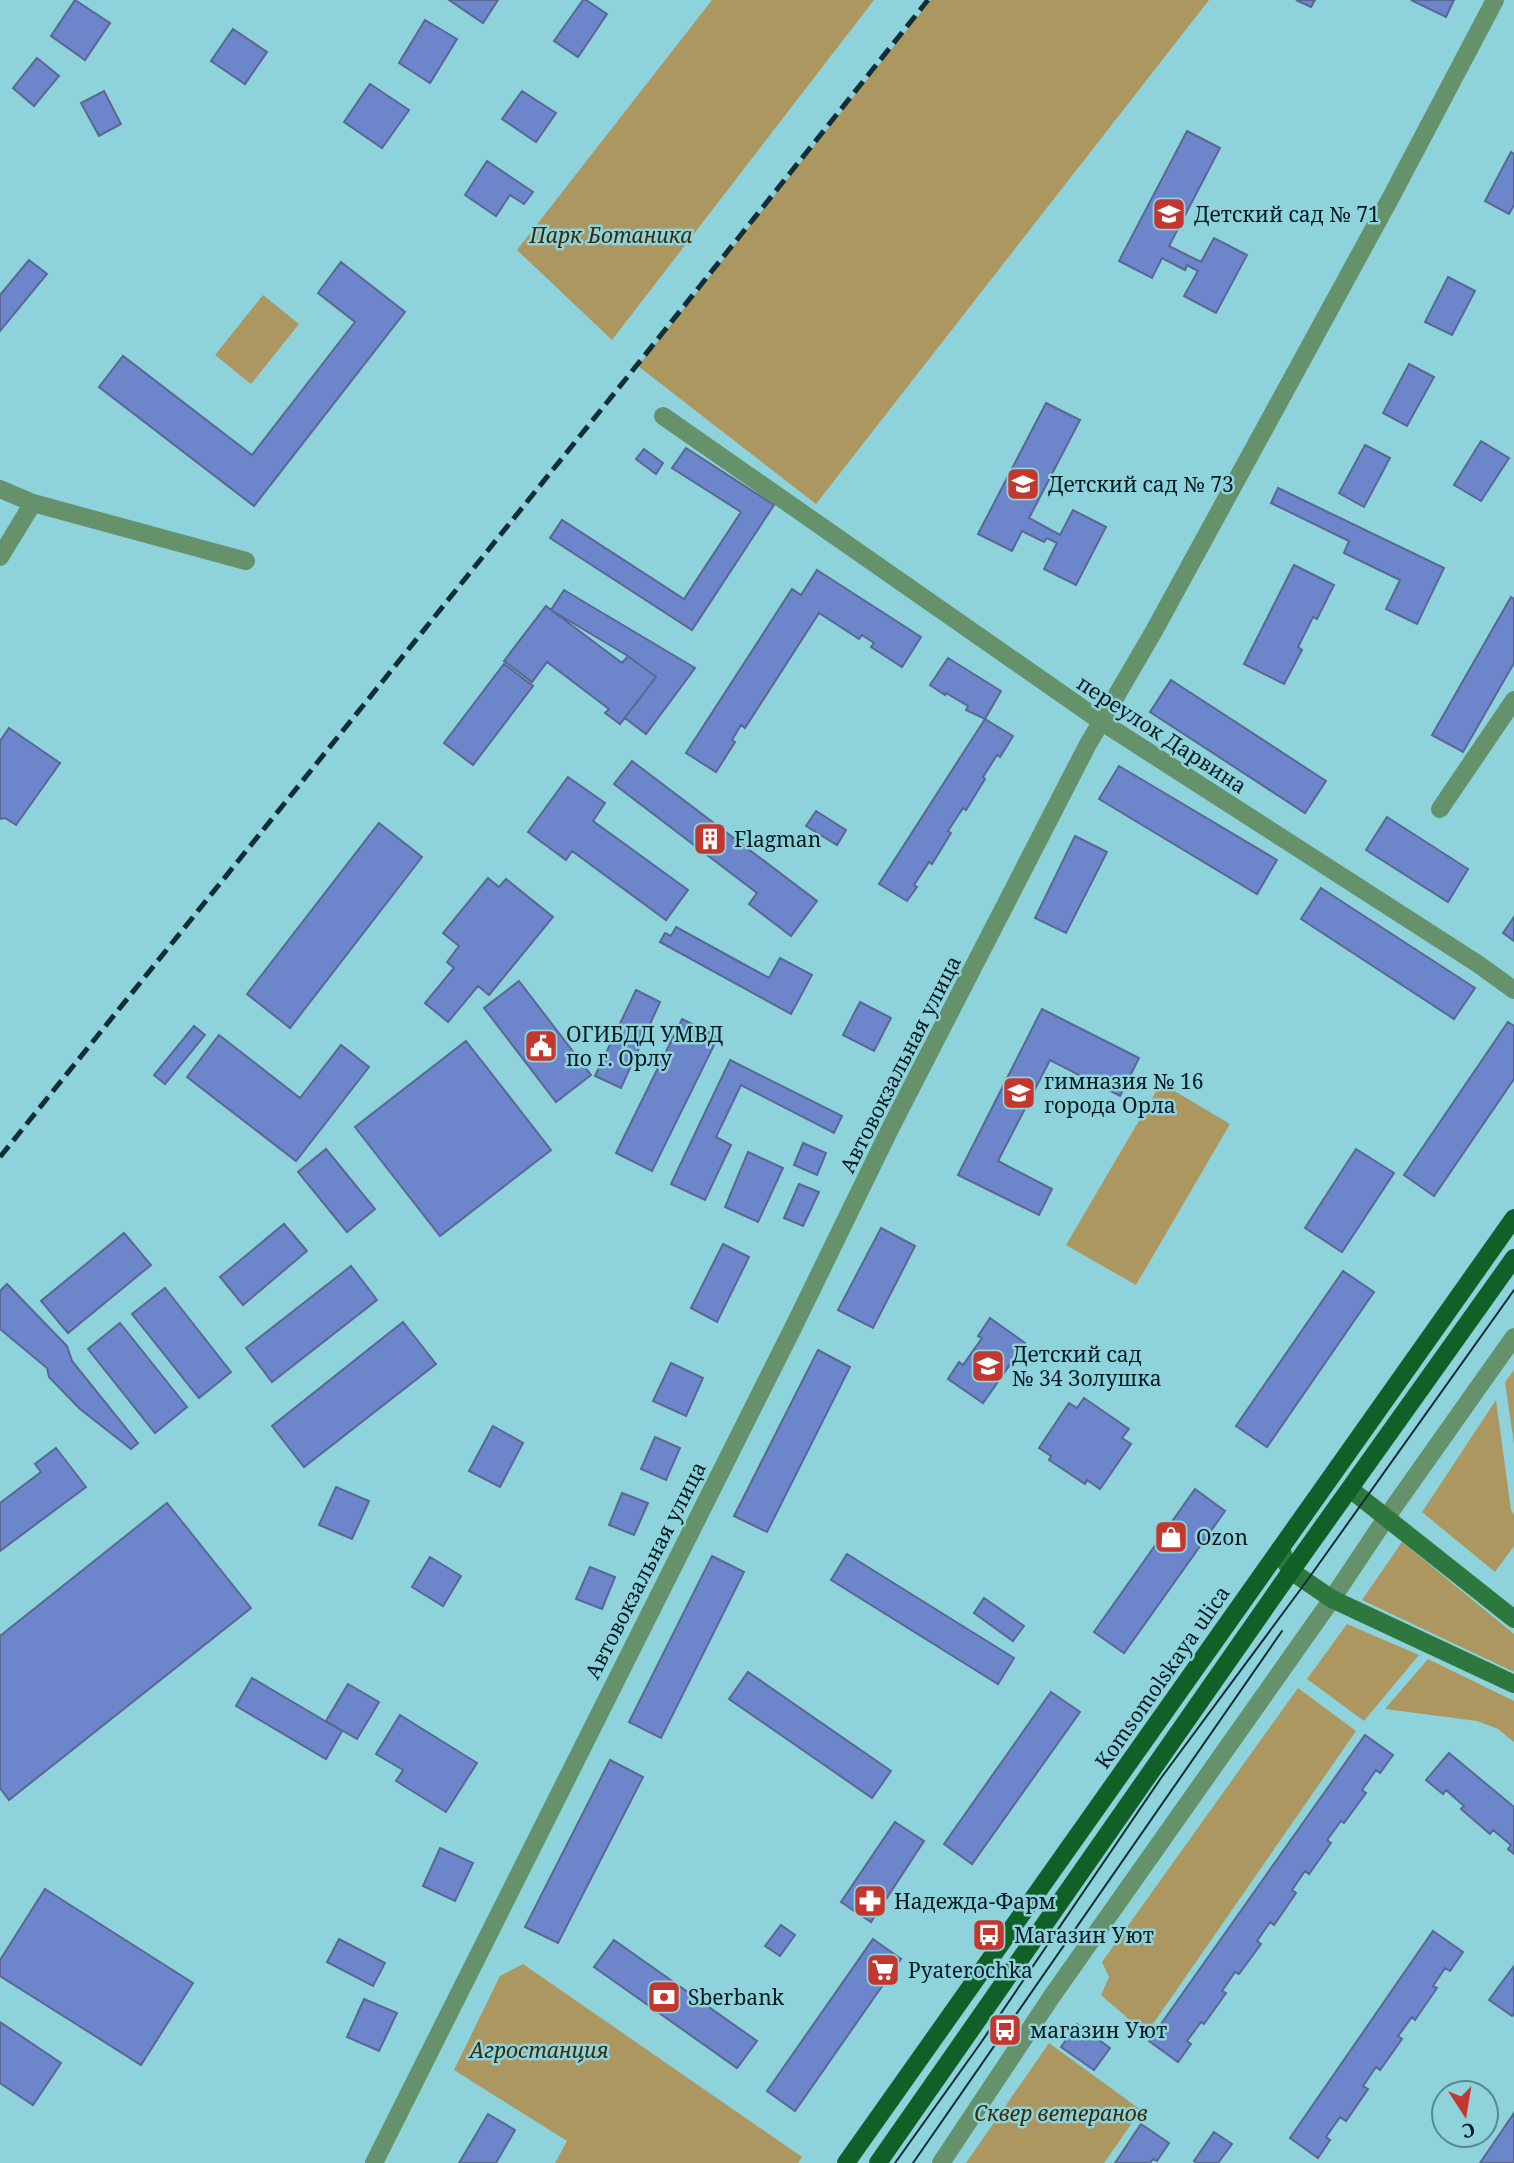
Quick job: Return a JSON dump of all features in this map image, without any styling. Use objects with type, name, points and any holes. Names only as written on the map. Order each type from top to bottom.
[{"type":"main road","name":"Komsomolskaya ulica","points":[[846,2163],[1514,1218]]},
{"type":"main road","points":[[878,2163],[1291,1571],[1514,1258]]},
{"type":"main road","points":[[1350,1489],[1514,1619]]},
{"type":"main road","points":[[1281,1548],[1291,1571],[1332,1599],[1514,1684]]},
{"type":"street","name":"Автовокзальная улица","points":[[374,2163],[891,1128],[1087,746],[1154,631],[1383,211],[1494,0]]},
{"type":"street","name":"переулок Дарвина","points":[[663,416],[1102,722],[1514,990]]},
{"type":"street","points":[[0,489],[33,503],[246,561]]},
{"type":"street","points":[[0,557],[33,503]]},
{"type":"street","points":[[1440,809],[1514,700]]},
{"type":"street","points":[[941,2163],[1059,1987],[1514,1337]]},
{"type":"green space","name":"Парк Ботаника","points":[[712,0],[874,0],[612,340],[517,250]]},
{"type":"green space","points":[[931,0],[1209,0],[816,504],[638,366]]},
{"type":"green space","points":[[263,295],[299,324],[251,384],[215,355]]},
{"type":"green space","points":[[1161,1083],[1230,1124],[1136,1285],[1066,1245]]},
{"type":"green space","points":[[1514,1370],[1514,1444],[1505,1382]]},
{"type":"green space","points":[[1496,1400],[1511,1510],[1514,1515],[1514,1546],[1495,1572],[1422,1512]]},
{"type":"green space","points":[[1402,1542],[1514,1634],[1514,1672],[1362,1600]]},
{"type":"green space","points":[[1347,1624],[1419,1655],[1364,1721],[1307,1679]]},
{"type":"green space","points":[[1428,1659],[1514,1701],[1514,1742],[1498,1729],[1477,1721],[1385,1709]]},
{"type":"green space","points":[[1298,1688],[1356,1731],[1146,2034],[1101,1995],[1109,1977],[1102,1962]]},
{"type":"green space","name":"Агростанция","points":[[523,1964],[802,2157],[798,2163],[555,2163],[567,2141],[454,2070],[500,1976]]},
{"type":"green space","name":"Сквер ветеранов","points":[[1049,2043],[1141,2110],[1104,2163],[966,2163]]},
{"type":"building","points":[[75,0],[110,23],[85,60],[51,36]]},
{"type":"building","points":[[449,0],[498,0],[483,23]]},
{"type":"building","points":[[583,0],[607,14],[578,57],[554,41]]},
{"type":"building","points":[[1296,0],[1315,0],[1311,7]]},
{"type":"building","points":[[1411,0],[1454,0],[1446,17]]},
{"type":"building","points":[[425,20],[457,39],[430,83],[399,63]]},
{"type":"building","points":[[233,29],[267,52],[245,84],[211,61]]},
{"type":"building","points":[[37,58],[59,76],[34,106],[13,88]]},
{"type":"building","points":[[370,84],[409,110],[382,148],[344,122]]},
{"type":"building","points":[[104,91],[121,124],[99,136],[81,103]]},
{"type":"building","points":[[522,91],[556,113],[536,142],[502,119]]},
{"type":"building","points":[[1187,131],[1220,148],[1169,246],[1201,262],[1214,238],[1247,255],[1216,313],[1184,296],[1198,271],[1187,265],[1185,270],[1162,258],[1152,278],[1119,261]]},
{"type":"building","points":[[1511,152],[1514,154],[1514,205],[1509,214],[1485,201]]},
{"type":"building","points":[[487,161],[533,192],[524,204],[510,195],[496,216],[465,195]]},
{"type":"building","points":[[29,260],[47,274],[0,331],[0,295]]},
{"type":"building","points":[[341,262],[405,312],[254,506],[99,387],[123,356],[252,455],[355,322],[318,293]]},
{"type":"building","points":[[1448,277],[1475,291],[1452,335],[1425,322]]},
{"type":"building","points":[[1409,364],[1434,377],[1407,426],[1383,413]]},
{"type":"building","points":[[1046,403],[1080,420],[1029,518],[1060,535],[1073,510],[1106,527],[1076,585],[1044,569],[1057,543],[1047,538],[1044,542],[1022,531],[1012,551],[978,534]]},
{"type":"building","points":[[1481,441],[1509,458],[1481,501],[1454,485]]},
{"type":"building","points":[[1365,445],[1390,458],[1364,507],[1339,493]]},
{"type":"building","points":[[686,448],[774,505],[692,630],[550,538],[562,520],[684,599],[741,512],[672,468]]},
{"type":"building","points":[[644,449],[663,463],[656,474],[636,459]]},
{"type":"building","points":[[1278,488],[1444,568],[1417,624],[1386,609],[1400,580],[1344,553],[1349,541],[1271,503]]},
{"type":"building","points":[[1294,565],[1334,585],[1317,619],[1313,617],[1298,647],[1302,650],[1284,684],[1244,664]]},
{"type":"building","points":[[817,570],[921,637],[902,667],[871,647],[874,643],[862,635],[859,639],[819,613],[745,728],[741,725],[732,740],[735,742],[716,772],[686,753],[792,589],[801,595]]},
{"type":"building","points":[[564,590],[695,668],[646,734],[625,718],[656,677],[628,656],[551,610]]},
{"type":"building","points":[[1511,597],[1514,599],[1514,663],[1463,752],[1432,735]]},
{"type":"building","points":[[546,606],[622,663],[628,656],[656,677],[620,724],[605,713],[609,709],[547,662],[532,682],[504,661]]},
{"type":"building","points":[[948,658],[1001,691],[985,719],[966,710],[968,706],[930,685]]},
{"type":"building","points":[[504,664],[533,686],[473,765],[444,743]]},
{"type":"building","points":[[1171,680],[1326,781],[1305,813],[1150,712]]},
{"type":"building","points":[[985,719],[1013,736],[983,777],[985,779],[966,810],[963,808],[948,831],[951,833],[932,864],[929,862],[914,885],[917,887],[907,901],[879,884]]},
{"type":"building","points":[[9,728],[60,763],[16,825],[5,818],[0,819],[0,741]]},
{"type":"building","name":"Flagman","points":[[632,761],[817,901],[791,936],[749,904],[757,893],[614,784]]},
{"type":"building","points":[[1119,766],[1277,860],[1257,894],[1099,799]]},
{"type":"building","points":[[568,777],[605,803],[593,821],[688,890],[666,920],[572,851],[566,860],[528,832]]},
{"type":"building","points":[[816,811],[846,830],[837,845],[806,826]]},
{"type":"building","points":[[1387,817],[1468,869],[1448,902],[1366,850]]},
{"type":"building","points":[[379,823],[422,857],[290,1028],[247,994]]},
{"type":"building","points":[[1075,836],[1107,852],[1066,933],[1035,918]]},
{"type":"building","points":[[488,878],[499,887],[506,879],[553,917],[489,995],[478,986],[448,1022],[425,1003],[454,968],[447,962],[459,946],[443,933]]},
{"type":"building","points":[[1321,888],[1475,988],[1454,1019],[1301,919]]},
{"type":"building","points":[[1514,917],[1514,941],[1503,933]]},
{"type":"building","points":[[676,927],[769,978],[780,958],[812,975],[791,1014],[660,942],[665,933],[671,936]]},
{"type":"building","points":[[519,981],[591,1075],[556,1102],[484,1008]]},
{"type":"building","points":[[636,990],[660,1002],[621,1088],[595,1076]]},
{"type":"building","points":[[860,1002],[891,1018],[874,1051],[843,1035]]},
{"type":"building","points":[[1042,1009],[1139,1058],[1120,1096],[1050,1060],[998,1161],[1052,1189],[1039,1215],[958,1175]]},
{"type":"building","points":[[682,1019],[718,1037],[652,1171],[616,1153]]},
{"type":"building","points":[[1508,1022],[1514,1026],[1514,1079],[1434,1196],[1404,1175]]},
{"type":"building","points":[[194,1026],[205,1035],[165,1084],[154,1075]]},
{"type":"building","points":[[219,1035],[300,1098],[341,1045],[369,1067],[296,1161],[187,1077]]},
{"type":"building","points":[[466,1041],[551,1150],[440,1236],[355,1127]]},
{"type":"building","points":[[730,1060],[842,1116],[834,1133],[741,1085],[716,1137],[731,1145],[705,1200],[671,1184]]},
{"type":"building","points":[[803,1143],[826,1153],[817,1175],[794,1165]]},
{"type":"building","points":[[326,1149],[375,1209],[347,1232],[298,1172]]},
{"type":"building","points":[[1356,1149],[1394,1173],[1342,1252],[1305,1228]]},
{"type":"building","points":[[748,1152],[783,1168],[758,1222],[725,1207]]},
{"type":"building","points":[[799,1184],[819,1192],[803,1226],[784,1218]]},
{"type":"building","points":[[284,1224],[307,1251],[243,1305],[220,1277]]},
{"type":"building","points":[[881,1228],[915,1246],[873,1328],[838,1310]]},
{"type":"building","points":[[124,1233],[151,1265],[68,1333],[41,1301]]},
{"type":"building","points":[[723,1244],[749,1257],[717,1322],[691,1308]]},
{"type":"building","points":[[351,1266],[377,1300],[272,1382],[246,1348]]},
{"type":"building","points":[[1343,1271],[1374,1292],[1267,1447],[1236,1426]]},
{"type":"building","points":[[7,1284],[67,1346],[72,1361],[138,1443],[131,1449],[80,1409],[49,1377],[47,1368],[0,1329],[0,1291]]},
{"type":"building","points":[[165,1288],[231,1372],[199,1398],[132,1314]]},
{"type":"building","points":[[990,1318],[1025,1343],[983,1403],[948,1379],[959,1362],[963,1365],[982,1338],[978,1336]]},
{"type":"building","points":[[403,1322],[436,1364],[304,1467],[272,1426]]},
{"type":"building","points":[[120,1323],[187,1407],[155,1433],[88,1349]]},
{"type":"building","points":[[818,1350],[850,1367],[767,1532],[734,1516]]},
{"type":"building","points":[[671,1363],[703,1378],[686,1416],[653,1401]]},
{"type":"building","points":[[1084,1398],[1129,1429],[1122,1438],[1131,1444],[1100,1489],[1087,1480],[1085,1484],[1049,1460],[1051,1456],[1039,1448],[1069,1403],[1077,1408]]},
{"type":"building","points":[[493,1426],[523,1443],[500,1487],[469,1471]]},
{"type":"building","points":[[655,1437],[680,1448],[666,1480],[641,1469]]},
{"type":"building","points":[[56,1448],[86,1487],[0,1551],[0,1503],[41,1472],[35,1464]]},
{"type":"building","points":[[336,1487],[369,1501],[352,1539],[319,1525]]},
{"type":"building","points":[[1195,1489],[1225,1511],[1124,1653],[1094,1632]]},
{"type":"building","points":[[622,1493],[648,1503],[634,1535],[609,1525]]},
{"type":"building","points":[[167,1503],[251,1608],[9,1800],[0,1788],[0,1636]]},
{"type":"building","points":[[847,1554],[1014,1658],[998,1684],[831,1580]]},
{"type":"building","points":[[712,1556],[744,1572],[661,1738],[629,1722]]},
{"type":"building","points":[[430,1557],[461,1576],[443,1606],[412,1587]]},
{"type":"building","points":[[590,1567],[615,1577],[602,1609],[576,1599]]},
{"type":"building","points":[[984,1598],[1024,1626],[1013,1641],[974,1613]]},
{"type":"building","points":[[748,1672],[891,1771],[872,1798],[729,1699]]},
{"type":"building","points":[[252,1678],[342,1731],[326,1759],[236,1706]]},
{"type":"building","points":[[348,1684],[379,1702],[357,1739],[326,1721]]},
{"type":"building","points":[[1051,1692],[1080,1712],[972,1864],[944,1844]]},
{"type":"building","points":[[400,1715],[477,1763],[446,1812],[396,1781],[403,1770],[376,1754]]},
{"type":"building","points":[[1365,1735],[1393,1755],[1380,1773],[1376,1770],[1362,1790],[1366,1793],[1344,1823],[1341,1821],[1327,1840],[1331,1843],[1309,1874],[1305,1871],[1292,1890],[1296,1893],[1274,1925],[1270,1922],[1257,1941],[1261,1944],[1239,1974],[1235,1972],[1222,1991],[1226,1993],[1204,2024],[1201,2022],[1187,2041],[1191,2044],[1178,2062],[1149,2041]]},
{"type":"building","points":[[1449,1753],[1514,1807],[1514,1854],[1508,1849],[1511,1845],[1493,1830],[1490,1834],[1461,1809],[1464,1806],[1446,1790],[1443,1794],[1426,1780]]},
{"type":"building","points":[[610,1760],[643,1777],[558,1943],[525,1927]]},
{"type":"building","points":[[895,1822],[924,1841],[871,1922],[841,1902]]},
{"type":"building","points":[[440,1848],[473,1863],[455,1901],[423,1886]]},
{"type":"building","points":[[45,1889],[193,1983],[141,2065],[0,1976],[0,1960]]},
{"type":"building","points":[[781,1925],[795,1935],[780,1956],[765,1946]]},
{"type":"building","points":[[1433,1931],[1463,1952],[1450,1971],[1445,1968],[1433,1986],[1437,1988],[1415,2020],[1412,2017],[1398,2036],[1402,2039],[1380,2070],[1376,2067],[1363,2086],[1368,2089],[1346,2121],[1340,2117],[1326,2137],[1330,2140],[1318,2158],[1290,2138]]},
{"type":"building","points":[[339,1939],[385,1963],[373,1986],[327,1962]]},
{"type":"building","points":[[873,1939],[901,1959],[795,2111],[767,2091]]},
{"type":"building","points":[[614,1940],[757,2041],[737,2068],[594,1967]]},
{"type":"building","points":[[1514,1966],[1514,2014],[1512,2016],[1489,2000]]},
{"type":"building","points":[[364,1999],[397,2013],[379,2051],[347,2037]]},
{"type":"building","points":[[0,2022],[61,2063],[33,2105],[0,2083]]},
{"type":"building","points":[[1077,2024],[1110,2048],[1094,2070],[1061,2047]]},
{"type":"building","points":[[1514,2113],[1514,2163],[1480,2163],[1490,2149],[1500,2149],[1500,2134]]},
{"type":"building","points":[[488,2114],[515,2130],[496,2163],[459,2163]]},
{"type":"building","points":[[1141,2124],[1169,2143],[1157,2161],[1153,2159],[1150,2163],[1115,2163]]},
{"type":"building","points":[[1214,2132],[1232,2144],[1218,2163],[1197,2163],[1194,2161]]},
{"type":"tram line","points":[[895,2163],[980,2044],[1161,1778],[1306,1582],[1514,1290]]},
{"type":"tram line","points":[[913,2163],[1282,1631]]},
{"type":"railway","points":[[0,1157],[928,0]]},
{"type":"place","name":"Детский сад № 71","points":[[1169,214]]},
{"type":"place","name":"Детский сад № 73","points":[[1023,484]]},
{"type":"place","name":"Flagman","points":[[710,839]]},
{"type":"place","name":"ОГИБДД УМВД по г. Орлу","points":[[541,1046]]},
{"type":"place","name":"гимназия № 16 города Орла","points":[[1019,1093]]},
{"type":"place","name":"Детский сад № 34 Золушка","points":[[988,1366]]},
{"type":"place","name":"Ozon","points":[[1171,1537]]},
{"type":"place","name":"Надежда-Фарм","points":[[870,1901]]},
{"type":"place","name":"Магазин Уют","points":[[989,1935]]},
{"type":"place","name":"Pyaterochka","points":[[883,1970]]},
{"type":"place","name":"Sberbank","points":[[664,1997]]},
{"type":"place","name":"магазин Уют","points":[[1005,2030]]}]
